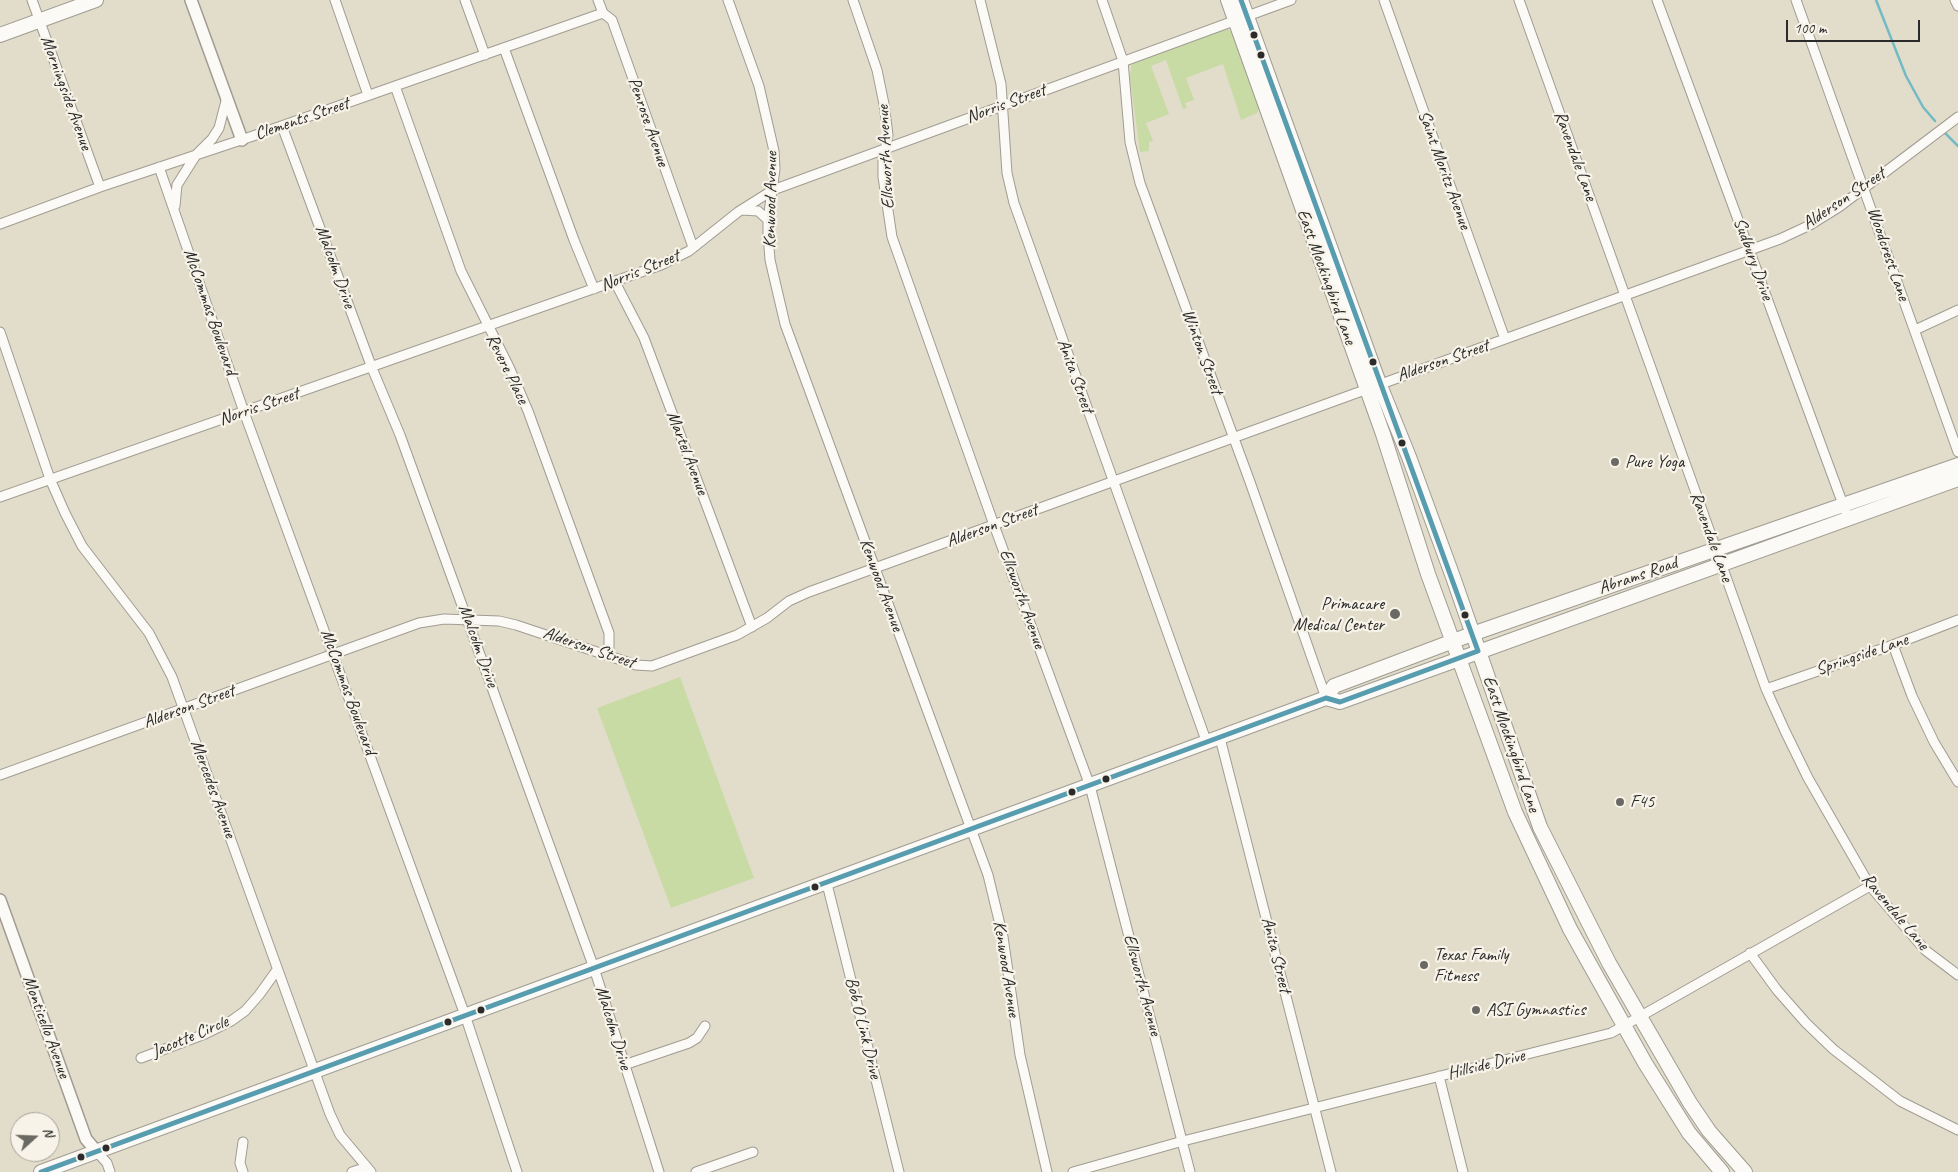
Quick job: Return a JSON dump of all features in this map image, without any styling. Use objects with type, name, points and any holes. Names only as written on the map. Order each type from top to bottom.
[{"type":"main road","points":[[0,35],[96,0]]},
{"type":"main road","name":"East Mockingbird Lane","points":[[1228,0],[1241,18],[1372,386],[1421,490],[1540,827],[1586,922],[1641,1018],[1704,1124],[1745,1172]]},
{"type":"main road","name":"East Mockingbird Lane","points":[[1241,0],[1241,18]]},
{"type":"main road","name":"East Mockingbird Lane","points":[[1372,386],[1383,434],[1403,499],[1494,760],[1530,847],[1570,929],[1625,1027],[1689,1133],[1722,1172]]},
{"type":"main road","points":[[1383,434],[1399,456],[1409,482],[1421,490]]},
{"type":"main road","name":"Abrams Road","points":[[1326,698],[1340,702],[1721,564],[1958,464]]},
{"type":"main road","name":"Abrams Road","points":[[41,1172],[1214,741],[1326,698],[1334,686],[1472,634],[1715,549],[1958,479]]},
{"type":"main road","points":[[1623,581],[1629,597]]},
{"type":"street","name":"Morningside Avenue","points":[[32,0],[100,187]]},
{"type":"street","points":[[191,0],[242,140]]},
{"type":"street","points":[[335,0],[368,95]]},
{"type":"street","points":[[465,0],[485,54]]},
{"type":"street","name":"Penrose Avenue","points":[[598,0],[603,13],[612,20],[693,247]]},
{"type":"street","name":"Kenwood Avenue","points":[[728,0],[759,86],[768,122],[775,168],[768,220],[770,260],[785,324],[988,875],[1003,937],[1020,1055],[1047,1172]]},
{"type":"street","name":"Ellsworth Avenue","points":[[853,0],[877,70],[888,135],[883,177],[895,245],[994,525],[1090,786],[1190,1172]]},
{"type":"street","name":"Anita Street","points":[[980,0],[989,32],[1004,105],[1007,173],[1014,203],[1113,482],[1214,741],[1331,1172]]},
{"type":"street","name":"Winton Street","points":[[1102,0],[1123,61],[1130,142],[1140,182],[1326,698]]},
{"type":"street","name":"Norris Street","points":[[0,498],[615,282],[678,258],[741,210],[773,190],[1292,0]]},
{"type":"street","name":"Saint Moritz Avenue","points":[[1384,0],[1505,339]]},
{"type":"street","name":"Ravendale Lane","points":[[1519,0],[1766,689],[1808,778],[1870,886],[1895,918],[1925,950],[1958,975]]},
{"type":"street","name":"Sudbury Drive","points":[[1657,0],[1845,512]]},
{"type":"street","name":"Woodcrest Lane","points":[[1796,0],[1958,452]]},
{"type":"street","points":[[1955,0],[1958,6]]},
{"type":"street","name":"Clements Street","points":[[0,224],[100,187],[242,140],[603,13]]},
{"type":"street","points":[[504,48],[574,240],[594,289]]},
{"type":"street","name":"Revere Place","points":[[394,86],[461,271],[487,327],[509,367],[528,412],[609,633],[609,655]]},
{"type":"street","name":"McCommas Boulevard","points":[[176,214],[175,197],[178,185],[196,155],[212,139],[219,128],[227,97]]},
{"type":"street","name":"Alderson Street","points":[[0,775],[419,623],[444,619],[468,619],[516,625],[636,665],[652,666],[737,635],[752,627],[789,601],[1372,386],[1750,251],[1810,225],[1839,207],[1864,186],[1958,117]]},
{"type":"street","name":"Malcolm Drive","points":[[282,126],[372,368],[400,435],[594,968],[659,1172]]},
{"type":"street","name":"McCommas Boulevard","points":[[159,167],[244,412],[465,1015],[517,1172]]},
{"type":"street","points":[[741,210],[758,211],[768,220]]},
{"type":"street","name":"Martel Avenue","points":[[615,282],[644,338],[752,627]]},
{"type":"street","points":[[1915,330],[1958,310]]},
{"type":"street","name":"Mercedes Avenue","points":[[0,332],[50,479],[82,546],[149,633],[163,659],[184,708],[314,1071],[340,1135],[369,1170]]},
{"type":"street","name":"Springside Lane","points":[[1766,689],[1893,645],[1958,620]]},
{"type":"street","points":[[1893,645],[1912,696],[1934,742],[1958,782]]},
{"type":"street","name":"Bob O Link Drive","points":[[827,884],[899,1172]]},
{"type":"street","name":"Hillside Drive","points":[[1073,1172],[1182,1141],[1611,1033],[1641,1018],[1750,953],[1870,886]]},
{"type":"street","name":"Monticello Avenue","points":[[0,900],[86,1139],[97,1152]]},
{"type":"street","points":[[1750,953],[1777,990],[1806,1023],[1833,1049],[1900,1101],[1958,1130]]},
{"type":"street","name":"Jacotte Circle","points":[[141,1058],[205,1034],[231,1021],[245,1011],[277,970]]},
{"type":"street","points":[[624,1065],[689,1043],[697,1038],[705,1026]]},
{"type":"street","points":[[1439,1076],[1463,1172]]},
{"type":"street","points":[[243,1142],[240,1163],[243,1172]]},
{"type":"street","points":[[97,1152],[107,1164],[110,1172]]},
{"type":"street","points":[[696,1172],[753,1152]]},
{"type":"street","points":[[352,1172],[369,1170]]},
{"type":"green space","points":[[1227,28],[1232,33],[1259,108],[1257,113],[1241,120],[1223,64],[1186,78],[1194,100],[1185,103],[1187,108],[1183,109],[1166,60],[1151,66],[1169,114],[1146,123],[1153,141],[1149,142],[1149,151],[1140,152],[1130,77],[1132,62]]},
{"type":"green space","points":[[680,677],[754,878],[671,908],[597,708]]},
{"type":"waterway","points":[[1876,0],[1906,76],[1923,107],[1935,121]]},
{"type":"waterway","points":[[1945,133],[1958,146]]},
{"type":"transit line","points":[[41,1172],[1326,698],[1340,702],[1478,651],[1241,0]]},
{"type":"place","name":"Pure Yoga","points":[[1615,462]]},
{"type":"place","name":"Primacare Medical Center","points":[[1395,614]]},
{"type":"place","name":"F45","points":[[1620,802]]},
{"type":"place","name":"Texas Family Fitness","points":[[1424,965]]},
{"type":"place","name":"ASI Gymnastics","points":[[1476,1010]]}]
